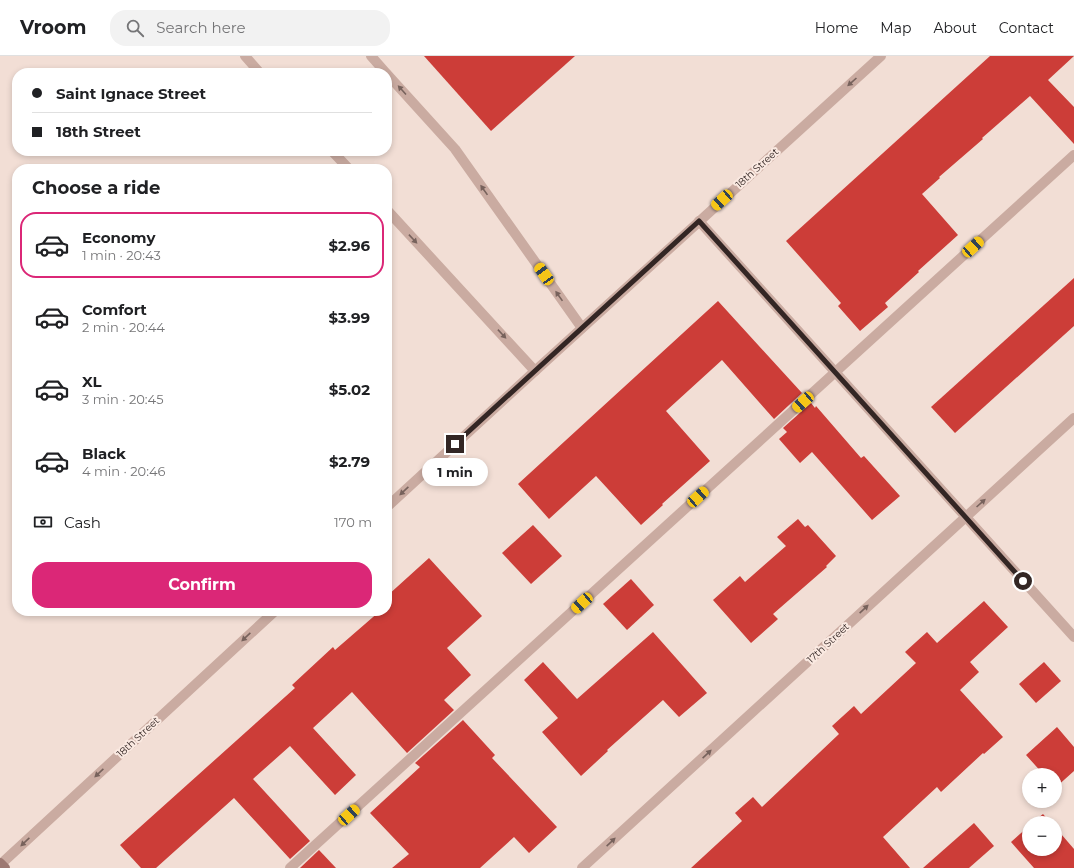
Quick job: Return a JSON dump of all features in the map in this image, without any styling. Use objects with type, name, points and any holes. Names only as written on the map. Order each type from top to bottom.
[{"type":"street","points":[[245,56],[256,68]]},
{"type":"street","points":[[371,56],[382,68]]},
{"type":"street","name":"18th Street","points":[[392,502],[880,56]]},
{"type":"street","points":[[392,79],[455,149],[582,328]]},
{"type":"street","points":[[290,868],[1074,155]]},
{"type":"street","points":[[337,156],[344,164]]},
{"type":"street","points":[[392,215],[535,371]]},
{"type":"street","points":[[699,221],[1074,637]]},
{"type":"street","name":"17th Street","points":[[582,868],[1074,418]]},
{"type":"street","name":"18th Street","points":[[2,865],[269,616]]},
{"type":"building","points":[[424,56],[575,56],[491,131]]},
{"type":"building","points":[[990,56],[1074,56],[1048,80],[1074,107],[1074,144],[1030,96],[922,194],[958,235],[885,303],[888,307],[860,331],[838,306],[841,303],[786,241]]},
{"type":"building","points":[[1074,278],[1074,326],[955,433],[931,407]]},
{"type":"building","points":[[718,301],[802,393],[774,419],[722,360],[666,411],[710,461],[662,504],[663,505],[641,525],[596,476],[549,519],[518,484]]},
{"type":"building","points":[[811,403],[815,408],[816,406],[861,458],[864,456],[900,496],[872,520],[812,452],[800,463],[779,439],[787,432],[783,428]]},
{"type":"building","points":[[798,519],[805,527],[808,525],[836,556],[826,566],[827,567],[773,614],[778,619],[751,643],[713,600],[740,576],[745,582],[786,546],[777,537]]},
{"type":"building","points":[[533,525],[562,556],[531,584],[502,553]]},
{"type":"building","points":[[429,558],[482,616],[447,648],[471,675],[444,700],[454,710],[407,753],[352,692],[313,728],[356,775],[335,795],[290,746],[253,779],[310,841],[290,859],[234,798],[156,868],[141,868],[120,845],[295,688],[292,685],[333,647],[335,650],[374,616],[392,616],[392,591]]},
{"type":"building","points":[[631,579],[654,605],[627,630],[603,604]]},
{"type":"building","points":[[984,601],[1008,627],[970,662],[979,672],[960,690],[1003,737],[984,754],[983,753],[941,792],[937,787],[883,837],[910,868],[691,868],[742,821],[735,813],[753,797],[762,807],[839,734],[832,726],[854,706],[861,714],[916,663],[905,652],[927,632],[937,643]]},
{"type":"building","points":[[653,632],[707,693],[679,717],[663,700],[607,750],[608,751],[581,776],[542,732],[558,718],[524,680],[543,662],[577,699]]},
{"type":"building","points":[[1044,662],[1061,681],[1036,703],[1019,684]]},
{"type":"building","points":[[463,720],[495,755],[492,758],[557,827],[529,853],[514,837],[480,868],[392,868],[409,854],[370,813],[420,767],[415,763]]},
{"type":"building","points":[[1057,727],[1074,747],[1074,771],[1062,782],[1062,768],[1038,768],[1026,755]]},
{"type":"building","points":[[974,823],[994,846],[969,868],[923,868]]},
{"type":"building","points":[[1022,832],[1022,854],[1011,842]]},
{"type":"building","points":[[1062,835],[1074,849],[1074,868],[1034,868],[1023,856],[1062,856]]},
{"type":"building","points":[[319,850],[336,868],[300,868]]},
{"type":"route","points":[[455,444],[699,221],[1023,581]]}]
